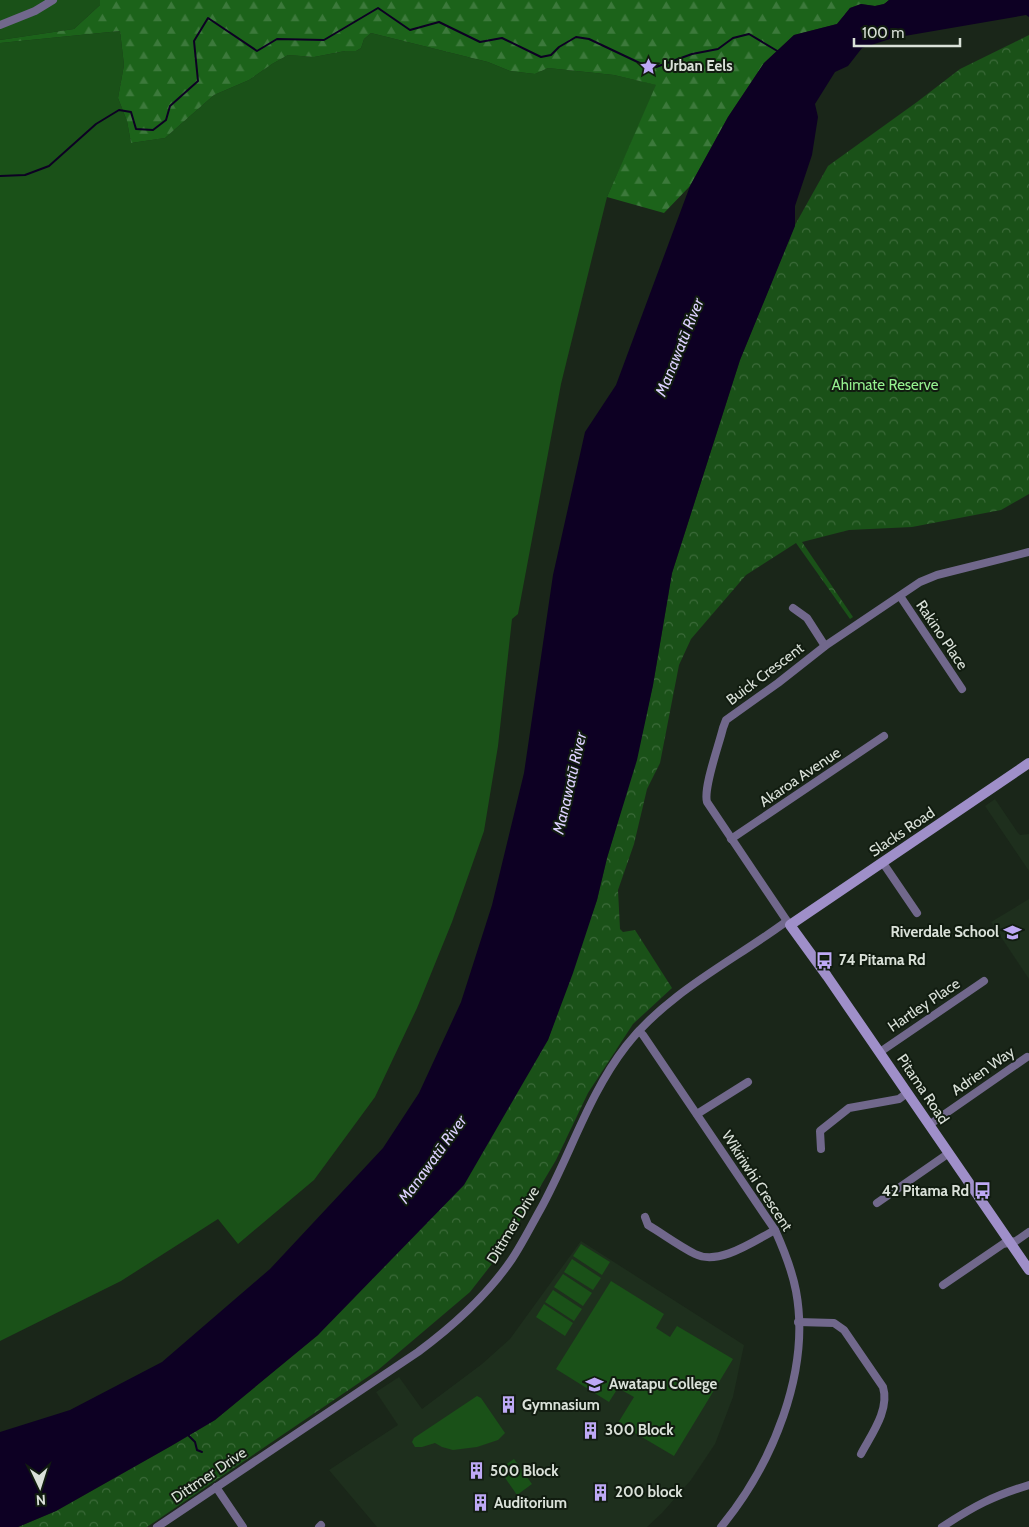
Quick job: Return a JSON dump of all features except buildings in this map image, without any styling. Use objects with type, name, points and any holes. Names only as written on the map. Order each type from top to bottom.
[{"type":"street","points":[[0,25],[35,11],[53,0]]},
{"type":"street","name":"Buick Crescent","points":[[789,923],[731,840],[709,806],[706,798],[724,724],[730,717],[778,683],[825,646],[920,582],[937,575],[1029,552]]},
{"type":"street","name":"Rakino Place","points":[[900,596],[962,689]]},
{"type":"street","points":[[793,608],[807,618],[825,646]]},
{"type":"street","name":"Akaroa Avenue","points":[[731,840],[884,736]]},
{"type":"street","name":"Slacks Road","points":[[789,923],[883,863],[1029,763]]},
{"type":"street","points":[[883,863],[917,913]]},
{"type":"street","name":"Dittmer Drive","points":[[157,1527],[418,1352],[453,1325],[512,1260],[541,1209],[592,1101],[616,1061],[639,1031],[660,1010],[681,994],[789,923]]},
{"type":"street","name":"Pitama Road","points":[[789,923],[1029,1270]]},
{"type":"street","name":"Hartley Place","points":[[880,1052],[984,981]]},
{"type":"street","name":"Wikiriwhi Crescent","points":[[639,1031],[775,1230],[784,1251],[796,1292],[798,1322],[794,1370],[780,1426],[756,1477],[742,1500],[721,1527]]},
{"type":"street","name":"Adrien Way","points":[[929,1125],[1027,1057]]},
{"type":"street","points":[[697,1114],[748,1082]]},
{"type":"street","points":[[821,1149],[820,1131],[849,1108],[899,1099],[907,1093]]},
{"type":"street","points":[[877,1203],[949,1153]]},
{"type":"street","points":[[645,1218],[648,1225],[696,1255],[708,1257],[719,1257],[729,1254],[775,1230]]},
{"type":"street","points":[[943,1285],[1003,1244],[1016,1241],[1029,1232]]},
{"type":"street","points":[[798,1322],[834,1323],[844,1330],[883,1387],[884,1409],[861,1454]]},
{"type":"street","points":[[942,1527],[979,1503],[1004,1492],[1029,1485]]},
{"type":"street","points":[[216,1487],[243,1527]]},
{"type":"shaded area","points":[[995,799],[1018,833],[1020,835],[1029,834],[1029,871],[985,806]]},
{"type":"shaded area","name":"Riverdale School","points":[[1029,899],[1029,979],[991,922]]},
{"type":"shaded area","name":"Awatapu College","points":[[581,1241],[744,1345],[733,1397],[715,1444],[691,1480],[647,1527],[377,1527],[329,1470],[398,1425],[376,1392],[399,1377],[422,1409],[482,1364],[510,1339]]},
{"type":"green space","points":[[0,0],[100,0],[101,4],[74,29],[0,40]]},
{"type":"green space","points":[[100,0],[889,0],[884,4],[875,6],[861,4],[850,8],[837,24],[794,35],[764,63],[728,117],[690,186],[664,213],[607,197],[656,85],[614,75],[548,68],[535,74],[510,71],[488,62],[371,33],[364,39],[361,48],[356,51],[345,51],[314,57],[288,55],[249,80],[214,95],[165,138],[131,143],[127,121],[118,98],[124,65],[120,31],[0,43],[0,40],[74,29],[100,5]]},
{"type":"green space","points":[[120,31],[124,65],[118,98],[127,121],[131,143],[165,138],[214,95],[249,80],[288,55],[314,57],[345,51],[356,51],[361,48],[364,39],[371,33],[488,62],[510,71],[535,74],[548,68],[614,75],[657,85],[607,197],[561,384],[518,614],[512,619],[498,746],[484,831],[452,922],[417,1008],[375,1097],[314,1180],[238,1244],[218,1219],[121,1281],[0,1341],[0,43]]},
{"type":"green space","name":"Ahimate Reserve","points":[[1029,35],[1029,494],[1001,510],[912,527],[849,530],[802,542],[853,617],[850,619],[796,543],[746,575],[691,639],[679,665],[660,763],[647,789],[634,844],[618,890],[620,929],[623,932],[635,930],[672,988],[633,1024],[588,1093],[556,1160],[502,1251],[470,1292],[378,1370],[147,1527],[18,1527],[56,1511],[215,1420],[318,1335],[548,1040],[597,900],[607,858],[636,760],[653,685],[672,573],[740,360],[795,225],[828,166],[960,69]]},
{"type":"green space","points":[[581,1244],[610,1262],[602,1275],[573,1256]]},
{"type":"green space","points":[[572,1259],[601,1278],[593,1290],[564,1272]]},
{"type":"green space","points":[[563,1274],[592,1293],[583,1306],[554,1287]]},
{"type":"green space","points":[[611,1281],[664,1314],[656,1328],[670,1337],[677,1326],[733,1359],[674,1456],[618,1423],[634,1397],[618,1388],[609,1402],[556,1369]]},
{"type":"green space","points":[[553,1290],[582,1309],[574,1321],[545,1302]]},
{"type":"green space","points":[[544,1304],[573,1323],[565,1336],[536,1317]]},
{"type":"green space","points":[[477,1396],[481,1398],[505,1433],[498,1440],[477,1447],[453,1450],[435,1443],[415,1447],[412,1442],[414,1438]]},
{"type":"green space","points":[[514,1459],[532,1484],[517,1495],[499,1469]]},
{"type":"water","name":"Manawatū River","points":[[889,0],[1029,0],[1029,17],[1026,15],[893,38],[862,48],[848,66],[835,72],[815,104],[818,117],[812,155],[795,206],[795,226],[740,360],[672,573],[653,685],[637,760],[607,858],[597,900],[548,1040],[464,1185],[318,1335],[215,1420],[56,1511],[18,1527],[0,1527],[0,1432],[70,1410],[162,1362],[270,1269],[383,1148],[419,1093],[461,1002],[492,905],[524,773],[553,575],[585,432],[616,385],[690,186],[728,117],[764,63],[794,35],[837,24],[850,8],[861,4],[875,6],[884,4]]},
{"type":"waterway","points":[[0,176],[25,175],[49,166],[96,124],[119,110],[131,112],[136,129],[153,130],[166,120],[170,106],[198,81],[194,41],[208,18],[257,51],[277,39],[324,40],[378,8],[410,30],[439,22],[480,42],[502,38],[541,57],[551,55],[559,47],[576,37],[589,39],[646,66],[656,67],[692,54],[718,49],[733,38],[749,34],[779,52]]},
{"type":"waterway","points":[[188,1435],[195,1442],[197,1450],[202,1452]]},
{"type":"place","name":"Urban Eels","points":[[649,66]]},
{"type":"place","name":"Riverdale School","points":[[1013,932]]},
{"type":"place","name":"74 Pitama Rd","points":[[825,960]]},
{"type":"place","name":"42 Pitama Rd","points":[[983,1191]]},
{"type":"place","name":"Awatapu College","points":[[595,1384]]},
{"type":"place","name":"Gymnasium","points":[[508,1405]]},
{"type":"place","name":"300 Block","points":[[591,1430]]},
{"type":"place","name":"500 Block","points":[[476,1471]]},
{"type":"place","name":"200 block","points":[[601,1492]]},
{"type":"place","name":"Auditorium","points":[[480,1503]]}]
